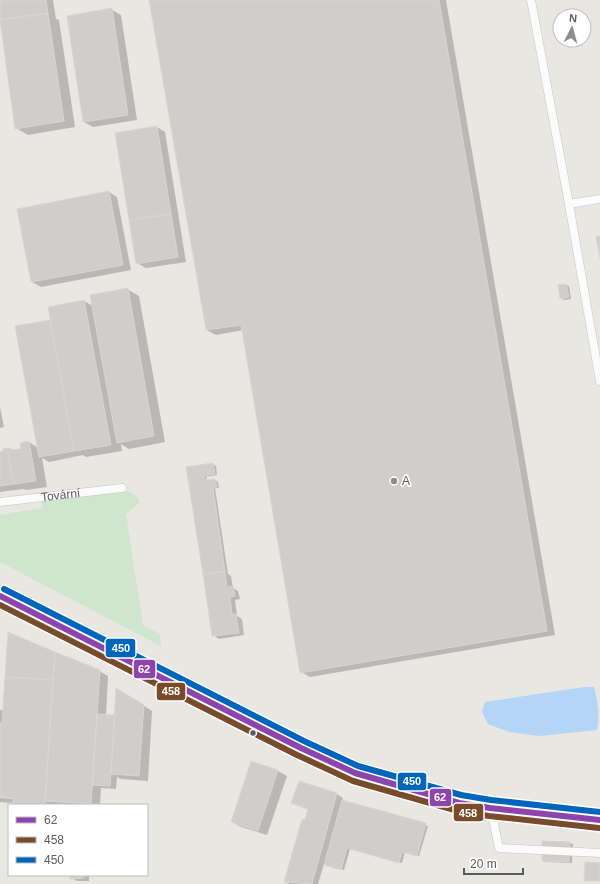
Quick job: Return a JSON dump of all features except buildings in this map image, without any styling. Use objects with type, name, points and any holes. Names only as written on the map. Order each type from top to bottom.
[{"type":"street","points":[[0,596],[90,640],[288,742],[355,773],[459,803],[490,808],[600,820]]},
{"type":"lane","points":[[531,0],[600,381]]},
{"type":"lane","points":[[569,204],[600,200]]},
{"type":"lane","name":"Tovární","points":[[0,502],[122,488]]},
{"type":"lane","points":[[490,808],[499,848],[600,853]]},
{"type":"green space","points":[[125,490],[136,496],[140,502],[126,514],[143,625],[160,634],[161,646],[0,562],[0,515],[42,508],[42,501]]},
{"type":"water","points":[[584,687],[594,687],[598,709],[597,730],[540,736],[509,732],[488,724],[482,712],[485,702]]},
{"type":"transit line","name":"450","points":[[4,589],[304,741],[358,766],[461,795],[491,800],[600,812]]},
{"type":"transit line","name":"62","points":[[0,596],[301,748],[355,773],[459,803],[490,808],[600,820]]},
{"type":"transit line","name":"458","points":[[0,605],[297,755],[353,781],[458,811],[489,816],[599,828]]},
{"type":"place","name":"A","points":[[394,481]]}]
